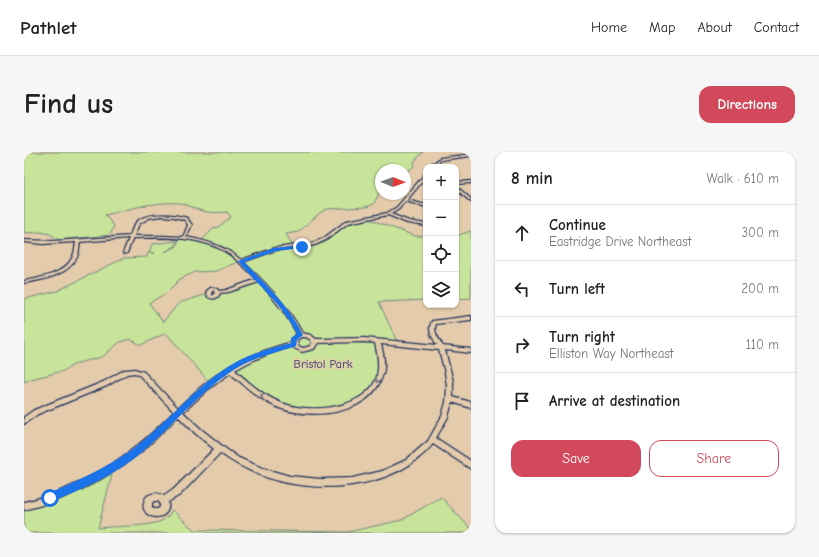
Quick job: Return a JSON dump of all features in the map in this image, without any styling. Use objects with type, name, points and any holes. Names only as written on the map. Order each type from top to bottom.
[{"type":"street","points":[[466,155],[471,158]]},
{"type":"street","points":[[433,164],[436,160],[445,157],[471,155]]},
{"type":"street","points":[[411,192],[423,178]]},
{"type":"street","points":[[459,182],[471,182]]},
{"type":"street","points":[[459,190],[470,199]]},
{"type":"street","points":[[241,261],[275,249],[314,244],[325,239],[347,222],[388,214],[398,208],[404,200],[423,205]]},
{"type":"street","points":[[388,214],[408,222],[423,224]]},
{"type":"street","points":[[125,253],[136,226],[140,221],[154,216],[183,218],[189,221],[190,226],[184,238]]},
{"type":"street","points":[[24,241],[45,243],[131,238],[184,238],[202,240],[217,245],[241,261],[283,305],[300,335]]},
{"type":"street","points":[[24,282],[45,277],[65,267],[74,258],[78,241]]},
{"type":"street","points":[[218,292],[227,291],[259,280]]},
{"type":"street","points":[[26,419],[40,410],[113,380],[123,374],[135,371],[142,374],[219,449],[256,470],[277,477],[300,482],[323,484],[345,483],[367,479],[387,473],[410,461],[433,440],[446,416],[450,399],[449,377],[442,349],[432,330],[434,322],[471,318]]},
{"type":"street","points":[[294,344],[294,339],[300,335],[307,335],[314,341],[336,339],[471,351]]},
{"type":"street","points":[[294,344],[299,349],[306,350],[314,346],[314,341]]},
{"type":"street","points":[[230,369],[252,389],[277,404],[291,409],[308,412],[337,410],[358,402],[375,386],[380,376],[381,364],[378,342]]},
{"type":"street","points":[[24,506],[64,492],[104,473],[137,451],[180,411],[230,369],[258,355],[294,344]]},
{"type":"street","points":[[450,399],[471,405]]},
{"type":"street","points":[[433,440],[471,465]]},
{"type":"street","points":[[164,500],[177,492],[219,449]]},
{"type":"green space","name":"Bristol Park","points":[[24,152],[423,152],[414,162],[414,166],[411,168],[411,164],[375,164],[376,200],[374,204],[366,207],[327,209],[321,212],[298,232],[286,234],[295,250],[309,248],[325,242],[345,226],[369,219],[415,236],[423,236],[423,300],[379,302],[398,344],[378,342],[381,364],[375,386],[358,402],[323,412],[277,404],[230,369],[211,384],[166,333],[141,345],[130,339],[120,342],[102,357],[77,363],[63,371],[24,382],[24,299],[57,291],[124,258],[147,257],[152,244],[177,241],[175,246],[165,252],[177,246],[179,238],[202,240],[215,227],[217,228],[231,217],[227,212],[206,212],[181,203],[160,203],[105,215],[114,226],[110,235],[59,240],[50,234],[40,232],[24,233]],"holes":[[[240,261],[258,280],[213,296],[208,294],[179,303],[163,322],[149,303],[166,293],[180,279],[195,272],[216,271]]]},
{"type":"green space","points":[[471,231],[471,298],[459,299],[459,235]]},
{"type":"green space","points":[[114,467],[98,528],[155,523],[165,519],[172,510],[194,530],[348,532],[402,520],[441,497],[471,529],[471,533],[24,533],[24,506],[50,498]]},
{"type":"route","points":[[50,498],[84,484],[114,467],[137,451],[220,376],[239,364],[277,348],[294,344],[293,342],[295,337],[300,335],[292,318],[283,305],[241,261],[275,249],[302,247]]}]
